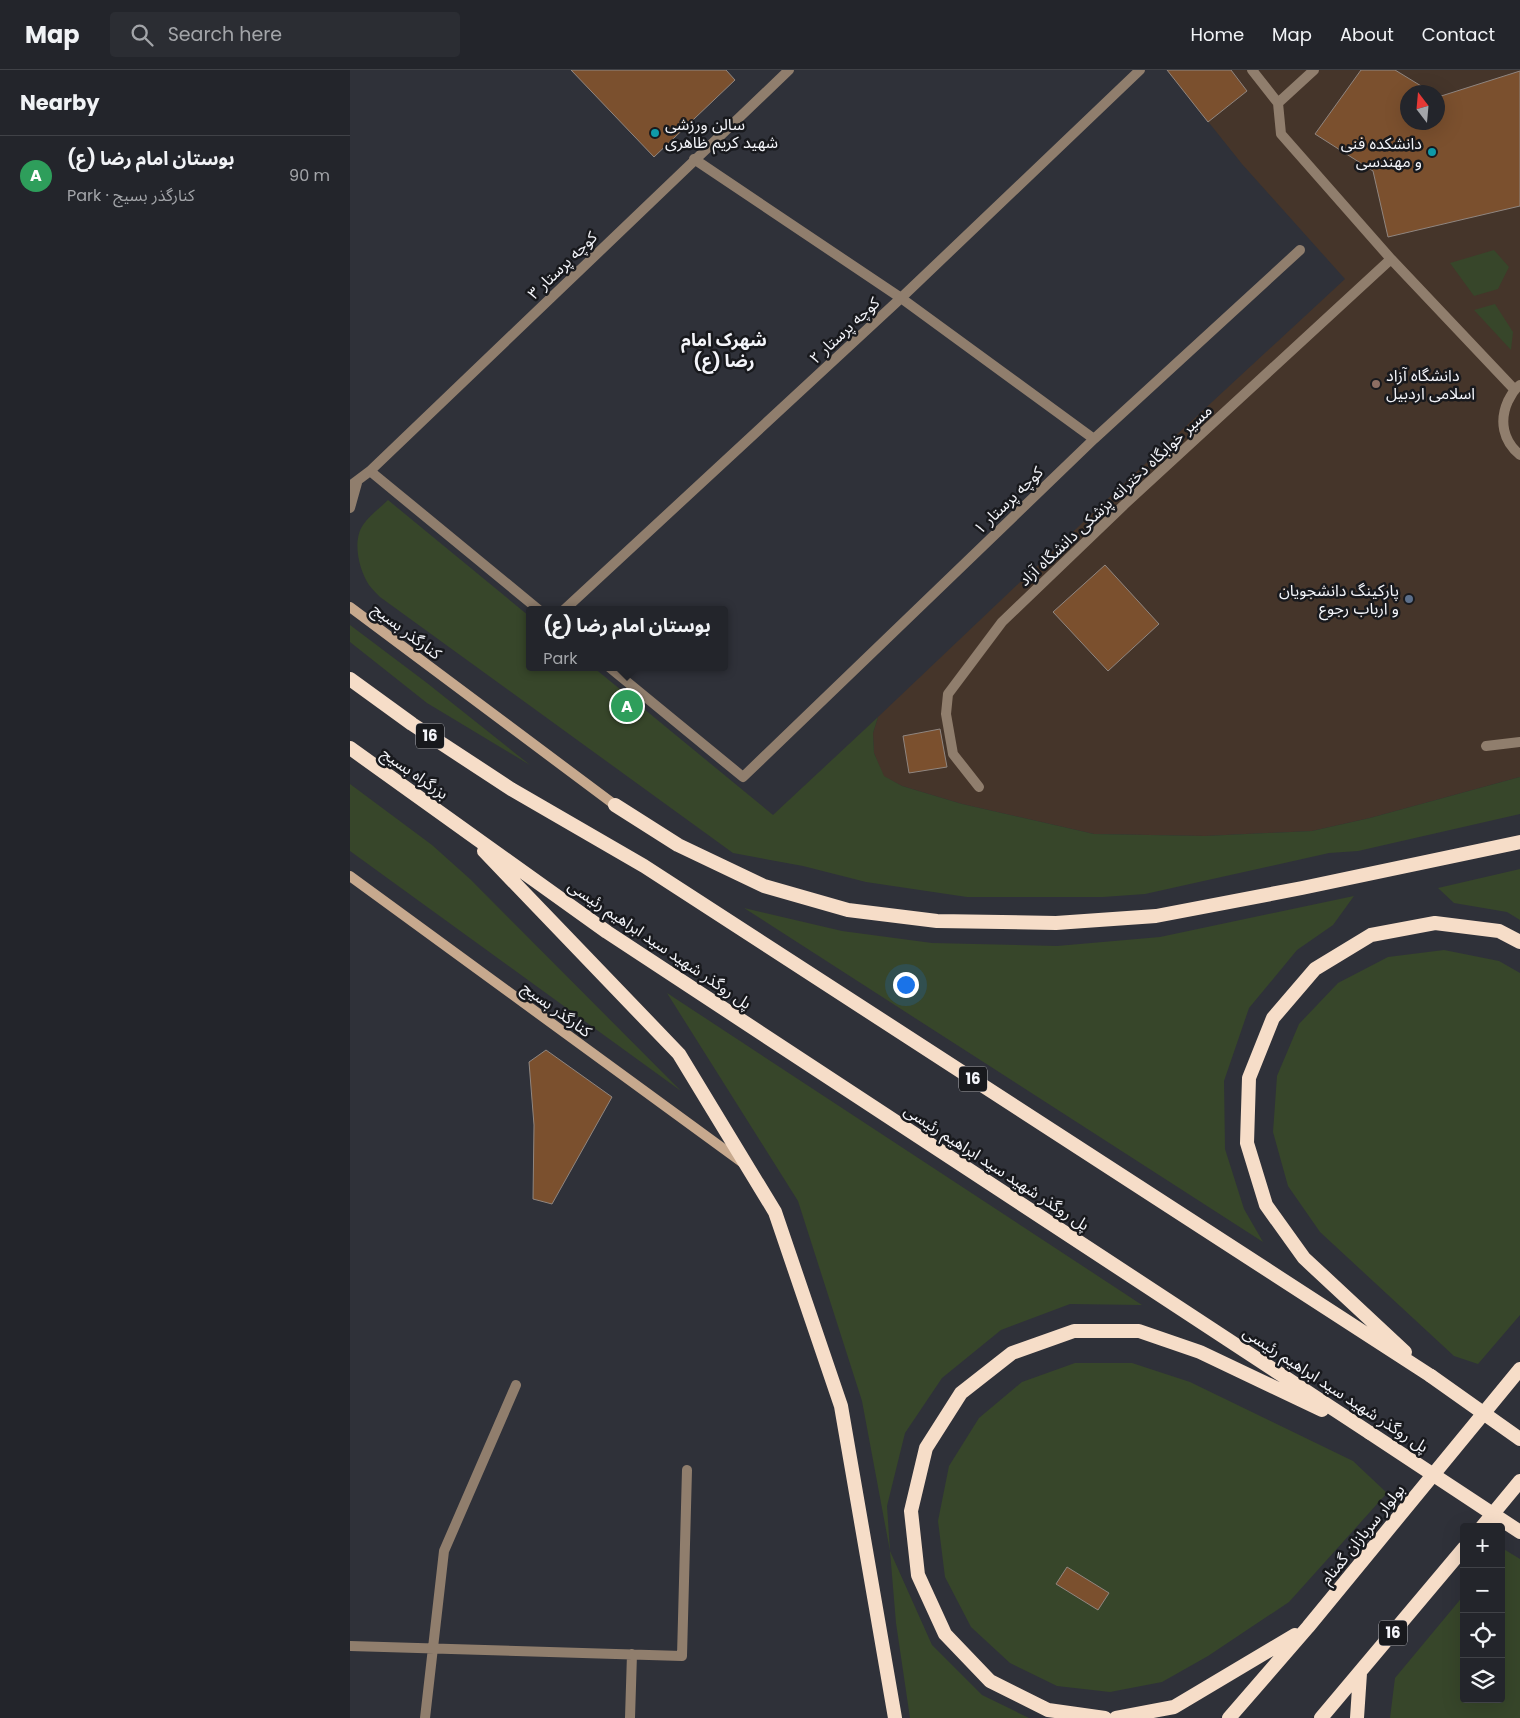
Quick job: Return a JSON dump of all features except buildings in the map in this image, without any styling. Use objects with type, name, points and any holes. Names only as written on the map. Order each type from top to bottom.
[{"type":"highway","name":"16","points":[[350,679],[412,724],[512,790],[644,866],[1431,1376],[1520,1439]]},
{"type":"highway","name":"بزرگراه بسیج","points":[[350,748],[459,826]]},
{"type":"highway","points":[[615,805],[678,845],[764,886],[848,910],[937,920],[1056,923],[1156,916],[1302,888],[1520,842]]},
{"type":"highway","points":[[459,826],[679,1054],[775,1212],[841,1406],[894,1718]]},
{"type":"highway","name":"پل روگذر شهید سید ابراهیم رئیسی","points":[[459,826],[616,938],[1520,1532]]},
{"type":"highway","points":[[1431,1376],[1304,1258],[1266,1205],[1247,1143],[1249,1078],[1273,1018],[1315,969],[1371,935],[1435,923],[1499,931],[1520,942]]},
{"type":"highway","points":[[1105,1718],[1048,1710],[990,1681],[945,1634],[918,1576],[911,1511],[926,1448],[961,1393],[1012,1353],[1039,1343],[1074,1331],[1139,1331],[1200,1352],[1370,1433]]},
{"type":"highway","name":"بولوار سربازان گمنام","points":[[1228,1718],[1308,1627],[1520,1369]]},
{"type":"highway","points":[[1485,1523],[1520,1481]]},
{"type":"highway","name":"16","points":[[1321,1718],[1460,1553]]},
{"type":"highway","points":[[1116,1718],[1135,1716],[1174,1707],[1308,1627]]},
{"type":"highway","points":[[1357,1718],[1360,1673]]},
{"type":"main road","name":"کنارگذر بسیج","points":[[350,607],[615,805]]},
{"type":"main road","name":"کنارگذر بسیج","points":[[350,876],[747,1166]]},
{"type":"street","name":"کوچه پرستار ۳","points":[[353,484],[370,471],[789,70]]},
{"type":"street","name":"کوچه پرستار ۲","points":[[568,606],[900,298],[1140,70]]},
{"type":"street","points":[[1252,70],[1278,103],[1281,134],[1391,259],[1517,387],[1503,411],[1503,424],[1506,437],[1513,449],[1520,455]]},
{"type":"street","points":[[1278,103],[1314,70]]},
{"type":"street","points":[[694,159],[900,298],[1094,439]]},
{"type":"street","name":"کوچه پرستار ۱","points":[[614,671],[743,777],[1094,439],[1300,250]]},
{"type":"street","name":"مسیر خوابگاه دخترانه پزشکی دانشگاه آزاد","points":[[979,787],[953,754],[946,714],[948,694],[1002,622],[1125,504],[1391,259]]},
{"type":"street","points":[[370,471],[534,606]]},
{"type":"street","points":[[350,508],[353,484]]},
{"type":"street","points":[[1486,746],[1520,742]]},
{"type":"street","points":[[425,1718],[444,1550],[516,1385]]},
{"type":"street","points":[[350,1646],[682,1656],[687,1470]]},
{"type":"street","points":[[630,1718],[632,1654]]},
{"type":"shaded area","name":"دانشگاه آزاد اسلامی اردبیل","points":[[1167,70],[1520,70],[1520,777],[1370,818],[1312,831],[1205,836],[1094,834],[962,804],[902,786],[883,776],[874,753],[873,733],[878,717],[1117,490],[1345,279],[1242,164]]},
{"type":"green space","points":[[1494,250],[1509,267],[1498,289],[1474,296],[1450,263]]},
{"type":"green space","points":[[1495,304],[1513,332],[1511,350],[1474,310]]},
{"type":"green space","points":[[388,500],[526,614],[526,671],[598,671],[773,815],[878,717],[873,733],[874,753],[884,776],[902,786],[962,804],[1094,834],[1205,836],[1312,831],[1370,818],[1520,777],[1520,814],[1358,851],[1329,853],[1145,894],[1103,897],[967,897],[866,882],[803,866],[733,853],[380,597],[365,579],[357,547],[363,525]]},
{"type":"green space","points":[[350,625],[530,765],[427,703],[350,642]]},
{"type":"green space","points":[[350,784],[432,845],[470,879],[681,1091],[350,851]]},
{"type":"green space","points":[[1520,869],[1520,920],[1507,912],[1454,903],[1438,888]]},
{"type":"green space","points":[[1354,896],[1333,925],[1297,950],[1249,1008],[1224,1081],[1225,1149],[1244,1209],[1263,1242],[744,908],[842,931],[932,943],[1057,946],[1160,937]]},
{"type":"green space","points":[[1444,950],[1499,961],[1520,973],[1520,1315],[1478,1364],[1454,1356],[1320,1232],[1288,1186],[1273,1132],[1277,1076],[1299,1024],[1338,983],[1388,957]]},
{"type":"green space","points":[[667,993],[1142,1305],[1070,1304],[1001,1330],[942,1378],[905,1433],[887,1506],[890,1551],[862,1401],[798,1201]]},
{"type":"green space","points":[[1075,1363],[1132,1363],[1190,1382],[1353,1461],[1387,1493],[1289,1602],[1208,1656],[1162,1682],[1110,1692],[1057,1686],[1010,1663],[971,1627],[945,1577],[938,1521],[949,1466],[979,1418],[1022,1382]]},
{"type":"green space","points":[[1505,1550],[1520,1559],[1520,1718],[1390,1718],[1395,1678],[1460,1600],[1460,1703],[1505,1703]]},
{"type":"green space","points":[[890,1551],[932,1645],[982,1695],[1029,1718],[910,1718],[896,1623]]},
{"type":"place","name":"سالن ورزشی شهید کریم ظاهری","points":[[655,133]]},
{"type":"place","name":"دانشکده فنی و مهندسی","points":[[1432,152]]},
{"type":"place","name":"دانشگاه آزاد اسلامی اردبیل","points":[[1376,384]]},
{"type":"place","name":"پارکینگ دانشجویان و ارباب رجوع","points":[[1409,599]]},
{"type":"place","name":"بوستان امام رضا (ع)","points":[[627,706]]},
{"type":"district","name":"شهرک امام رضا (ع)","points":[[724,350]]}]
